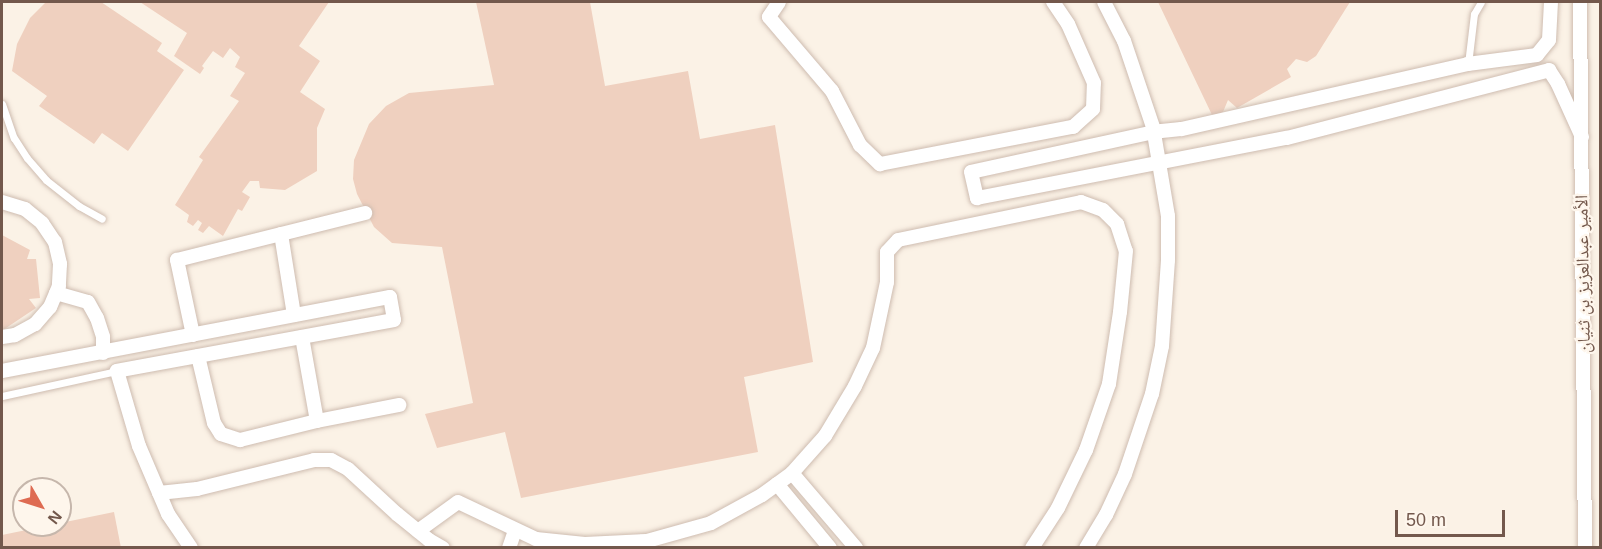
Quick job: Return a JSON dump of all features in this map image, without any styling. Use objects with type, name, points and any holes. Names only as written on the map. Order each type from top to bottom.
[{"type":"street","points":[[779,2],[769,17],[832,91],[861,145],[880,164],[1073,127],[1093,109],[1094,83],[1068,24],[1053,2]]},
{"type":"street","points":[[1086,548],[1106,515],[1141,433],[1162,346],[1168,216],[1154,132],[1124,40],[1104,2]]},
{"type":"street","points":[[1551,2],[1549,40],[1537,55],[1464,65],[1180,129],[1154,132],[971,172],[977,198],[1287,138],[1549,70],[1558,84],[1582,137]]},
{"type":"street","name":"الأمير عبدالعزيز بن ثنيان","points":[[1580,2],[1585,548]]},
{"type":"street","points":[[1461,93],[1464,65]]},
{"type":"street","points":[[2,202],[25,209],[42,223],[55,242],[60,264],[56,293],[50,307],[35,324],[15,334],[2,337]]},
{"type":"street","points":[[418,531],[458,502],[478,510],[534,543],[585,544],[646,541],[711,523],[792,473],[825,436],[855,386],[873,348],[887,282],[887,252],[898,240],[1081,202],[1103,210],[1117,224],[1126,251],[1120,312],[1109,384],[1086,450],[1058,508],[1032,548]]},
{"type":"street","points":[[193,335],[177,260],[365,213]]},
{"type":"street","points":[[281,234],[294,315]]},
{"type":"street","points":[[56,293],[88,302],[97,318],[103,337],[103,353]]},
{"type":"street","points":[[2,371],[390,297],[394,320],[117,371],[139,446],[159,494],[168,514],[191,548]]},
{"type":"street","points":[[302,337],[317,421]]},
{"type":"street","points":[[198,356],[214,423],[221,434],[240,440],[317,421],[399,405]]},
{"type":"street","points":[[159,494],[197,489],[314,460],[331,460],[348,469],[418,531],[443,548]]},
{"type":"street","points":[[792,473],[856,548]]},
{"type":"street","points":[[777,484],[830,548]]},
{"type":"street","points":[[509,548],[515,531]]},
{"type":"lane","points":[[1464,65],[1474,14],[1481,2]]},
{"type":"lane","points":[[2,104],[14,138],[46,180],[79,206],[102,219]]},
{"type":"lane","points":[[2,396],[117,371]]},
{"type":"building","points":[[46,2],[101,2],[162,43],[157,51],[184,70],[128,151],[102,133],[94,144],[39,106],[47,96],[12,71],[17,44],[30,18]]},
{"type":"building","points":[[140,2],[329,2],[299,46],[320,61],[300,92],[325,109],[317,128],[317,171],[285,190],[260,188],[259,181],[250,181],[242,192],[250,197],[242,211],[238,209],[223,236],[209,226],[203,233],[198,230],[202,223],[198,220],[193,226],[187,222],[189,215],[175,205],[203,160],[199,157],[239,101],[230,96],[245,73],[235,67],[240,57],[230,48],[223,58],[213,51],[202,66],[204,68],[200,74],[174,56],[187,33]]},
{"type":"building","points":[[476,2],[590,2],[605,86],[688,71],[700,139],[775,125],[813,362],[744,377],[758,452],[521,498],[505,432],[437,448],[425,414],[473,403],[442,247],[392,243],[374,227],[357,194],[353,179],[354,160],[369,124],[386,106],[409,93],[494,85]]},
{"type":"building","points":[[1158,2],[1350,2],[1316,56],[1307,62],[1296,59],[1287,69],[1291,77],[1237,108],[1228,100],[1223,112],[1213,117]]},
{"type":"building","points":[[2,235],[30,250],[27,259],[36,259],[40,298],[29,299],[36,308],[3,330]]},
{"type":"building","points":[[114,512],[121,548],[2,548],[2,535],[12,533],[12,537],[72,537],[72,521]]}]
